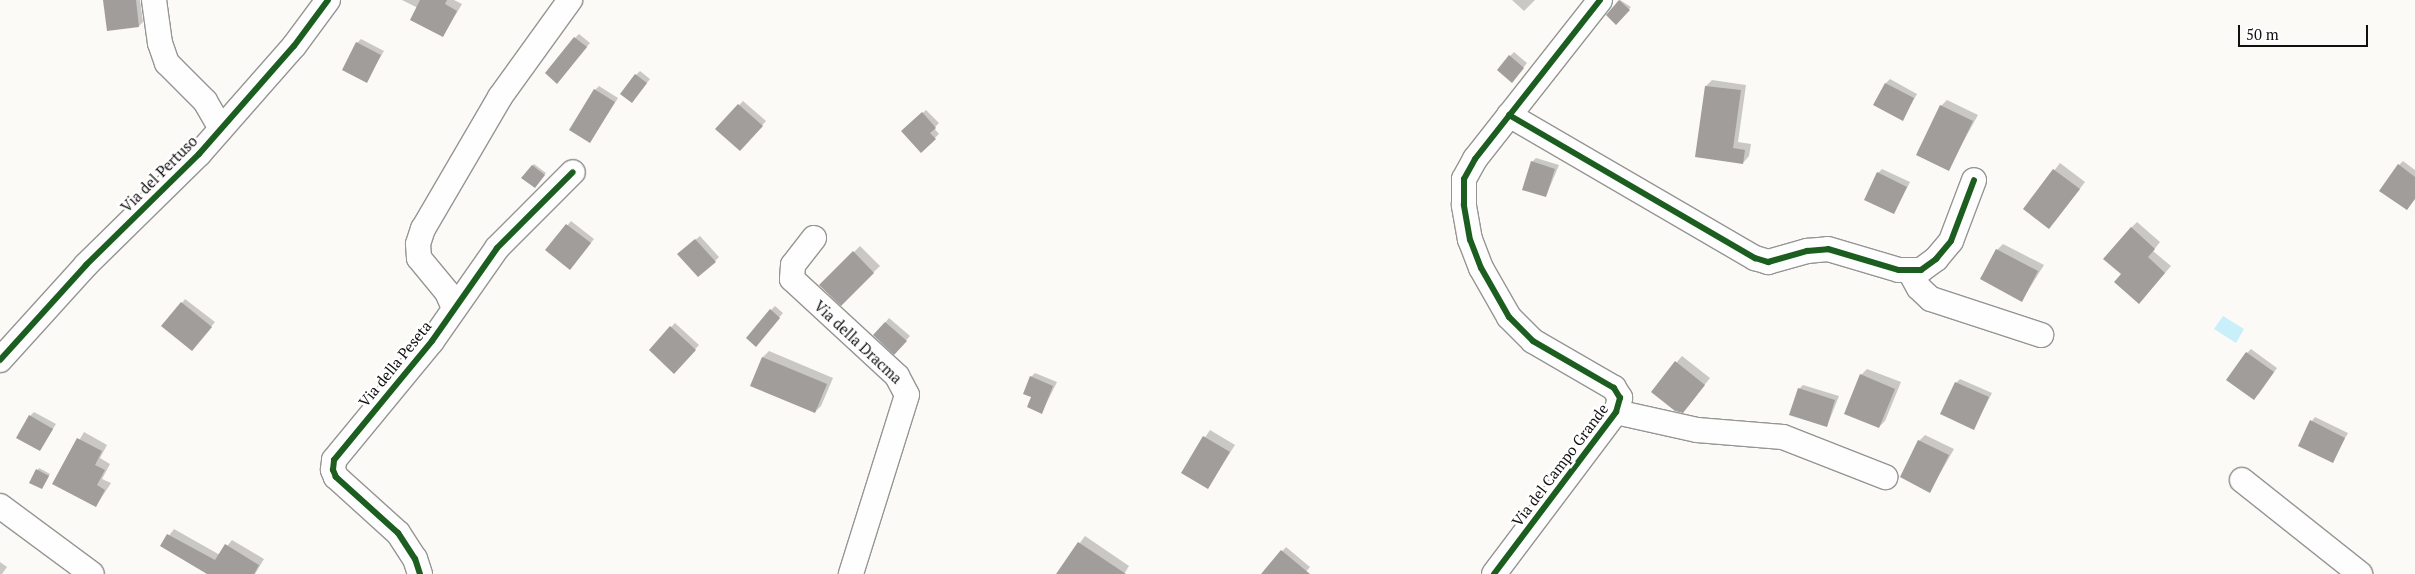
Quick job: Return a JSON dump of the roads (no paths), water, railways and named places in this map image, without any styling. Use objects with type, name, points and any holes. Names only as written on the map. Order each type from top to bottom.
[{"type":"street","points":[[154,0],[160,43],[167,63],[205,101],[221,129]]},
{"type":"street","name":"Via del Pertuso","points":[[0,360],[86,265],[221,129],[294,46],[328,0]]},
{"type":"street","points":[[454,308],[447,292],[419,258],[418,244],[423,229],[500,97],[570,0]]},
{"type":"street","name":"Via del Campo Grande","points":[[1494,574],[1616,412],[1620,398],[1616,390],[1538,344],[1512,321],[1492,290],[1475,253],[1465,214],[1464,179],[1475,159],[1600,0]]},
{"type":"street","points":[[1509,115],[1755,258],[1772,262],[1801,252],[1828,249],[1910,272],[1930,265],[1947,246],[1958,229],[1974,180]]},
{"type":"street","name":"Via della Peseta","points":[[420,574],[415,559],[398,534],[339,480],[333,464],[342,447],[432,341],[502,242],[572,172]]},
{"type":"street","name":"Via della Dracma","points":[[814,238],[793,265],[792,279],[897,376],[907,395],[851,574]]},
{"type":"street","points":[[1910,272],[1919,288],[1931,299],[2041,335]]},
{"type":"street","points":[[1616,412],[1697,430],[1783,437],[1885,477]]},
{"type":"street","points":[[2242,480],[2360,574]]},
{"type":"street","points":[[0,506],[92,574]]},
{"type":"water","points":[[2223,316],[2244,329],[2236,343],[2214,329]]}]
